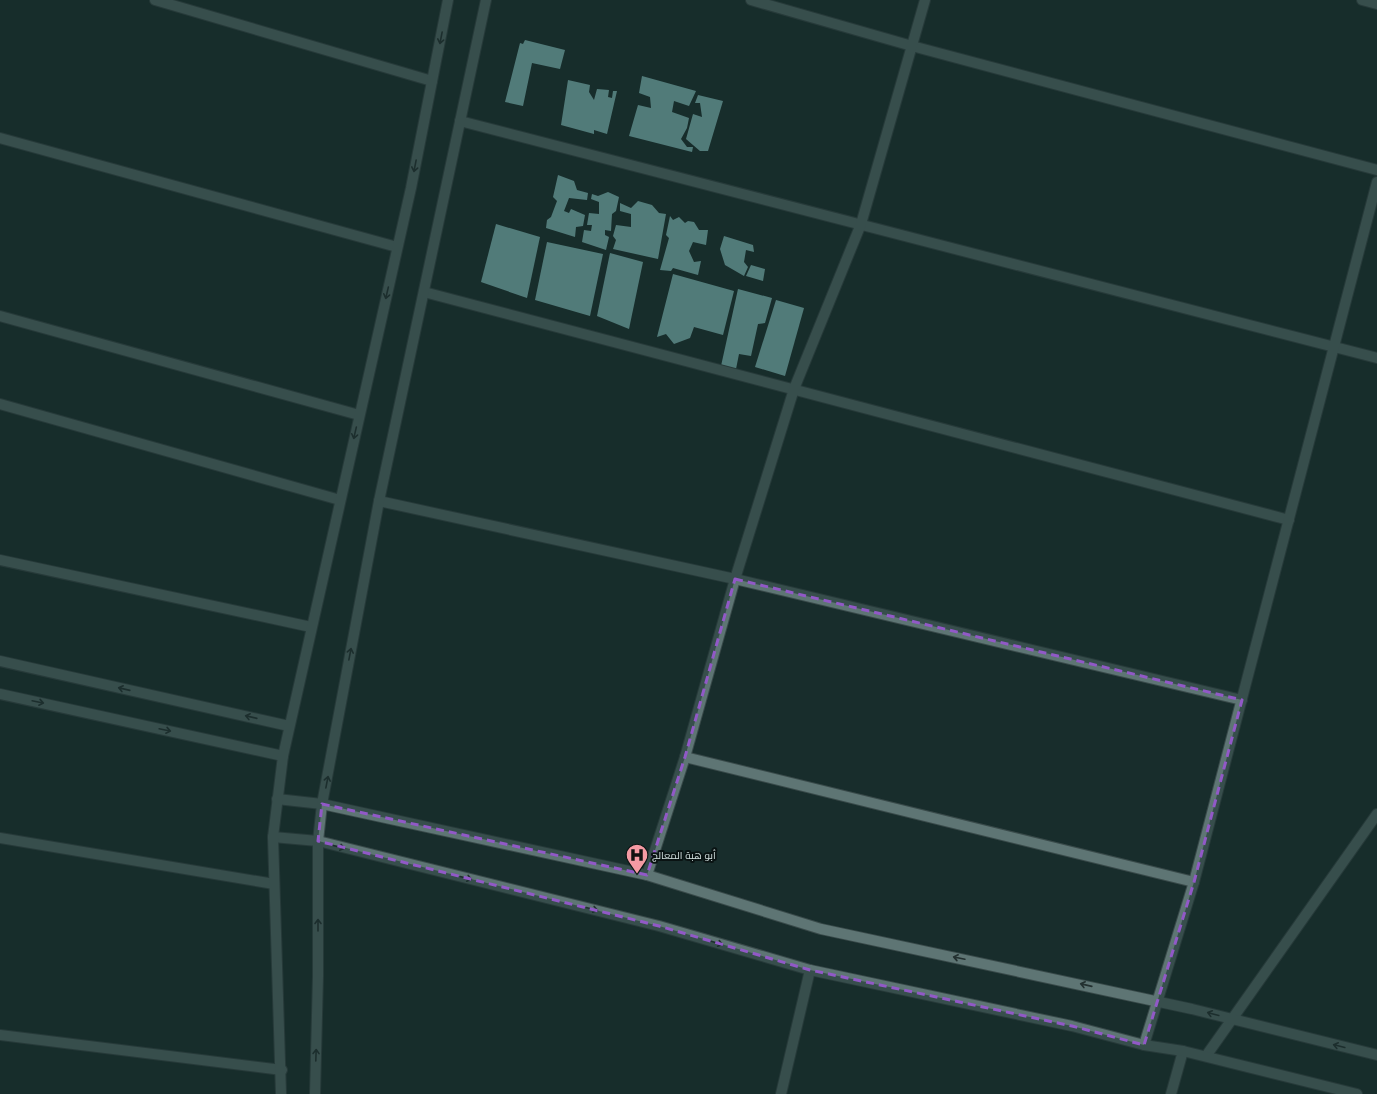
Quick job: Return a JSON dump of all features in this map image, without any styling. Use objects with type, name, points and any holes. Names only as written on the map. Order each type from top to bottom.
[{"type":"street","points":[[155,0],[432,81]]},
{"type":"street","points":[[281,1094],[282,1070],[273,837],[283,756],[397,247],[448,0]]},
{"type":"street","points":[[315,1094],[318,976],[318,841],[322,804],[379,501],[486,0]]},
{"type":"street","points":[[751,0],[912,46],[1377,170]]},
{"type":"street","points":[[647,875],[685,757],[735,579],[794,389],[861,224],[925,0]]},
{"type":"street","points":[[1362,0],[1377,4]]},
{"type":"street","points":[[460,121],[1377,358]]},
{"type":"street","points":[[0,138],[397,247]]},
{"type":"street","points":[[1144,1045],[1194,882],[1377,182]]},
{"type":"street","points":[[424,292],[1289,520]]},
{"type":"street","points":[[0,316],[359,415]]},
{"type":"street","points":[[0,404],[340,500]]},
{"type":"street","points":[[379,501],[735,579],[1242,700]]},
{"type":"street","points":[[0,560],[311,627]]},
{"type":"street","points":[[0,661],[289,726]]},
{"type":"street","points":[[0,694],[283,756]]},
{"type":"street","points":[[685,757],[1194,882]]},
{"type":"street","points":[[277,799],[322,804],[647,875],[821,929],[1157,1002],[1377,1055]]},
{"type":"street","points":[[1206,1056],[1377,814]]},
{"type":"street","points":[[273,837],[318,841],[659,926],[810,970],[1072,1026],[1144,1045],[1206,1056],[1357,1094]]},
{"type":"street","points":[[0,838],[274,884]]},
{"type":"street","points":[[781,1094],[810,970]]},
{"type":"street","points":[[0,1036],[282,1070]]},
{"type":"street","points":[[1170,1094],[1183,1051]]},
{"type":"highlighted area","points":[[735,579],[1242,700],[1194,882],[1144,1045],[1072,1026],[810,970],[659,926],[318,841],[322,804],[647,875],[685,757]]},
{"type":"building","points":[[525,40],[565,50],[560,69],[532,63],[523,106],[505,102],[520,43],[523,44]]},
{"type":"building","points":[[642,76],[696,91],[689,106],[674,101],[672,112],[689,118],[687,128],[681,139],[687,147],[693,147],[692,152],[629,136],[638,105],[651,108],[650,97],[639,93]]},
{"type":"building","points":[[568,80],[590,85],[589,92],[594,100],[597,89],[609,90],[608,97],[612,98],[613,91],[617,91],[607,134],[594,130],[594,134],[561,125]]},
{"type":"building","points":[[698,95],[723,101],[708,151],[700,151],[686,139],[693,114],[702,117],[700,103],[695,103]]},
{"type":"building","points":[[558,175],[574,181],[577,190],[588,193],[587,200],[569,198],[564,211],[569,213],[571,209],[585,215],[583,226],[576,227],[575,237],[546,228],[547,220],[551,217],[557,201],[553,197]]},
{"type":"building","points":[[608,192],[619,197],[616,211],[612,214],[611,231],[605,230],[605,235],[609,237],[606,250],[582,242],[584,230],[591,231],[592,225],[587,225],[589,213],[599,214],[599,202],[591,199],[592,194],[598,196]]},
{"type":"building","points":[[638,201],[652,205],[659,213],[666,214],[658,259],[613,249],[616,240],[613,236],[616,225],[631,227],[631,214],[620,211],[620,203],[631,208]]},
{"type":"building","points":[[670,216],[673,220],[679,217],[685,223],[688,221],[694,222],[699,230],[708,230],[706,245],[693,242],[689,251],[694,262],[701,261],[698,275],[673,268],[671,271],[660,270],[669,238],[666,235]]},
{"type":"building","points":[[496,224],[540,237],[527,298],[481,282]]},
{"type":"building","points":[[724,236],[753,245],[754,252],[746,250],[744,262],[748,267],[744,276],[725,265],[720,249]]},
{"type":"building","points":[[547,242],[603,254],[590,316],[535,300]]},
{"type":"building","points":[[610,253],[643,262],[629,329],[597,316]]},
{"type":"building","points":[[751,265],[765,269],[763,281],[746,276]]},
{"type":"building","points":[[673,274],[734,291],[723,335],[694,327],[690,338],[674,344],[666,334],[657,337]]},
{"type":"building","points":[[738,289],[772,298],[765,323],[758,324],[751,356],[739,354],[736,369],[721,366]]},
{"type":"building","points":[[776,300],[804,308],[785,376],[755,367]]},
{"type":"place","name":"أبو هبة المعالج","points":[[637,874]]}]
